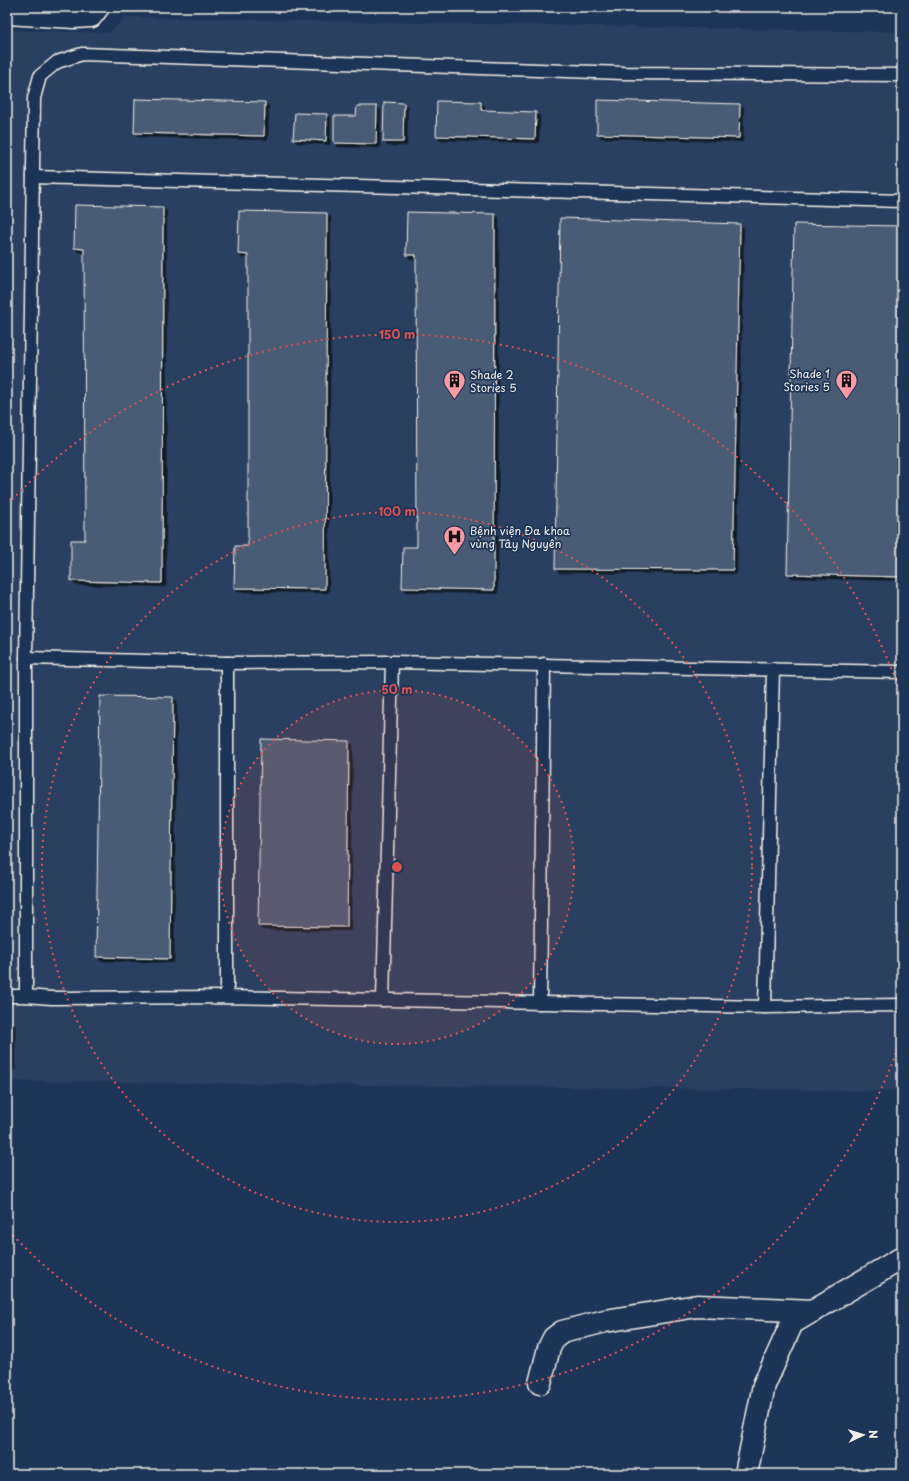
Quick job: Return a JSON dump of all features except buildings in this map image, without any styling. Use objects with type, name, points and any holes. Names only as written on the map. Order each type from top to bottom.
[{"type":"street","points":[[7,13],[74,17],[91,16],[98,7]]},
{"type":"street","points":[[746,1474],[764,1386],[792,1323],[902,1258]]},
{"type":"street","points":[[540,1383],[549,1348],[554,1338],[562,1332],[604,1321],[697,1306],[813,1311]]},
{"type":"lane","points":[[26,996],[26,658],[32,177],[34,98],[40,76],[57,62],[82,54],[623,73],[902,74]]},
{"type":"lane","points":[[32,177],[902,202]]},
{"type":"lane","points":[[26,658],[227,663],[392,662],[544,664],[902,672]]},
{"type":"lane","points":[[383,1000],[392,662]]},
{"type":"lane","points":[[227,663],[227,997]]},
{"type":"lane","points":[[540,1003],[544,664]]},
{"type":"lane","points":[[765,1007],[773,669]]},
{"type":"lane","points":[[7,996],[51,998],[227,997],[765,1007],[902,1006]]},
{"type":"shaded area","name":"Bệnh viện Đa khoa vùng Tây Nguyên","points":[[126,17],[902,32],[902,1091],[7,1081],[7,30],[109,33]]},
{"type":"place","name":"Shade 2 Stories 5","points":[[455,400]]},
{"type":"place","name":"Shade 1 Stories 5","points":[[846,400]]},
{"type":"place","name":"Bệnh viện Đa khoa vùng Tây Nguyên","points":[[454,556]]}]
